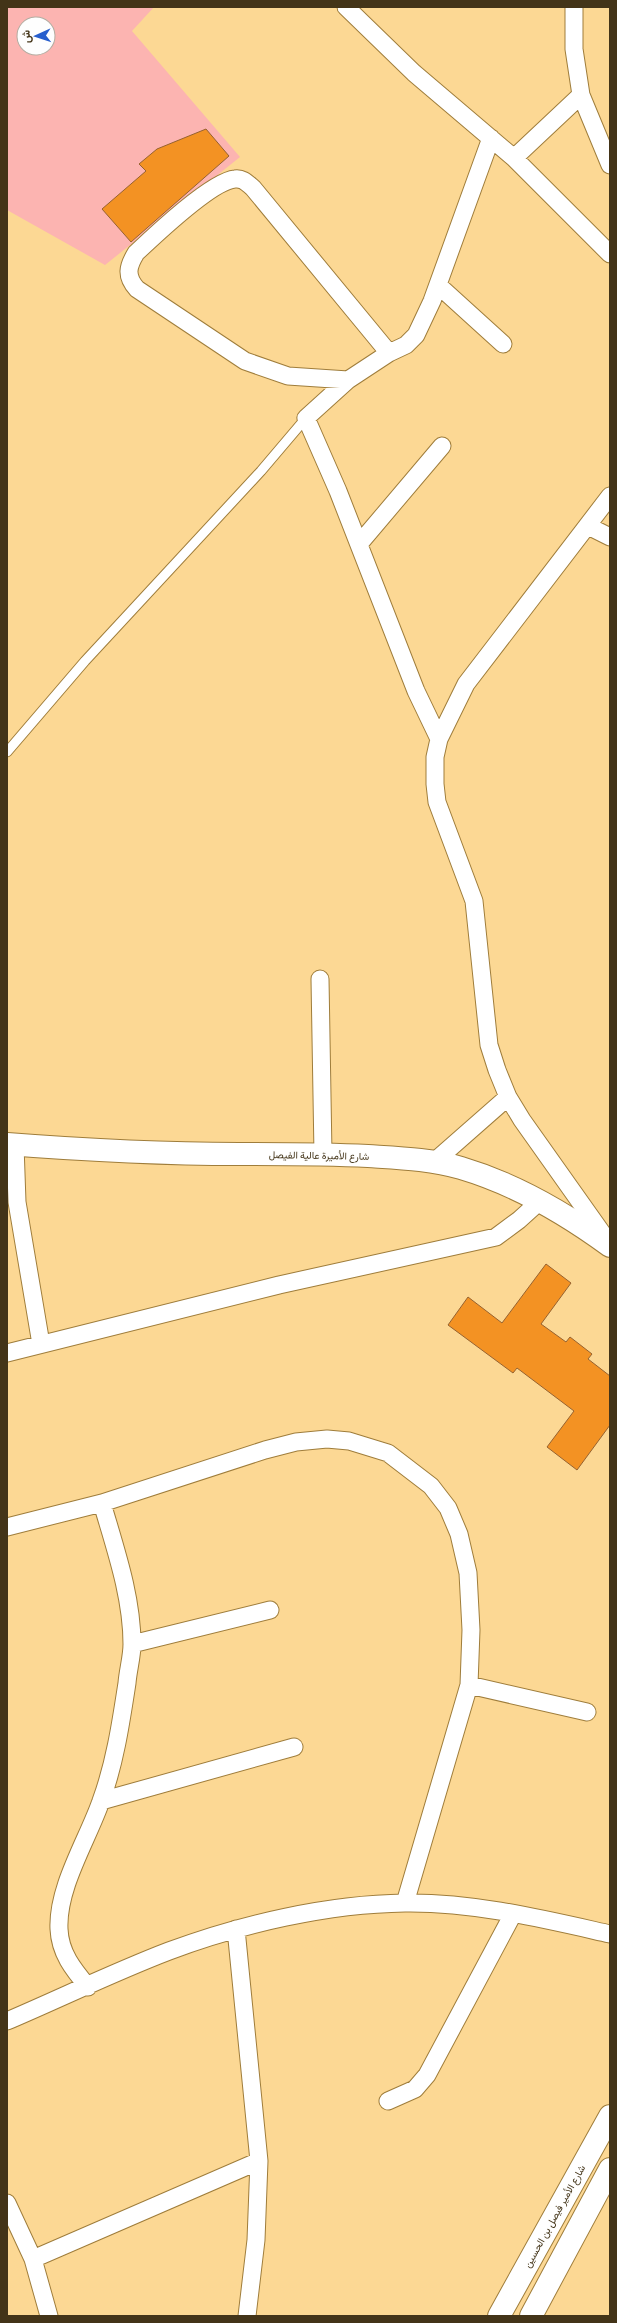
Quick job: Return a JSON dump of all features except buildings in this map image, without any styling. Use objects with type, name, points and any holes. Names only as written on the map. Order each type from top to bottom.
[{"type":"street","points":[[346,7],[414,73],[514,158],[610,254]]},
{"type":"street","points":[[574,7],[574,49],[581,95],[610,165]]},
{"type":"street","points":[[514,158],[581,95]]},
{"type":"street","points":[[438,739],[416,691],[359,544],[306,418],[348,380],[389,353],[406,344],[416,335],[438,285],[491,138]]},
{"type":"street","points":[[348,380],[288,376],[245,361],[137,289],[130,282],[128,274],[130,264],[136,253],[202,197],[225,181],[236,178],[244,180],[253,188],[389,353]]},
{"type":"street","points":[[438,285],[503,344]]},
{"type":"street","points":[[359,544],[442,446]]},
{"type":"street","points":[[610,496],[466,684],[438,739],[435,757],[435,784],[438,802],[474,901],[489,1045],[508,1097],[610,1245]]},
{"type":"street","points":[[588,526],[610,537]]},
{"type":"street","points":[[320,979],[323,1154]]},
{"type":"street","points":[[434,1162],[508,1097]]},
{"type":"street","points":[[11,1145],[17,1202],[41,1344]]},
{"type":"street","name":"شارع الأميرة عالية الفيصل","points":[[11,1145],[214,1154],[323,1154],[406,1158],[434,1162],[460,1168],[499,1181],[540,1201],[579,1224],[610,1245]]},
{"type":"street","points":[[7,1353],[280,1285],[496,1237],[519,1220],[540,1201]]},
{"type":"street","points":[[7,1528],[102,1503],[265,1450],[296,1442],[327,1439],[349,1441],[388,1453],[431,1486],[448,1508],[459,1534],[468,1573],[470,1630],[469,1685],[446,1770],[405,1903]]},
{"type":"street","points":[[88,1987],[65,1957],[60,1943],[58,1927],[67,1883],[77,1854],[102,1801],[116,1746],[132,1644],[129,1615],[119,1562],[102,1503]]},
{"type":"street","points":[[132,1644],[270,1610]]},
{"type":"street","points":[[469,1685],[587,1712]]},
{"type":"street","points":[[102,1801],[294,1747]]},
{"type":"street","points":[[7,2020],[88,1987],[167,1952],[236,1929],[322,1911],[405,1903],[470,1907],[513,1914],[610,1934]]},
{"type":"street","points":[[388,2101],[415,2089],[427,2075],[513,1914]]},
{"type":"street","points":[[236,1929],[259,2161],[256,2240],[247,2316]]},
{"type":"street","name":"شارع الأمير فيصل بن الحسين","points":[[498,2316],[610,2116]]},
{"type":"street","points":[[33,2259],[259,2161]]},
{"type":"street","points":[[531,2316],[610,2169]]},
{"type":"street","points":[[7,2203],[33,2259],[50,2316]]},
{"type":"lane","points":[[7,752],[85,661],[260,471],[306,418]]},
{"type":"shaded area","points":[[7,7],[154,7],[132,31],[240,157],[105,265],[7,210]]}]
